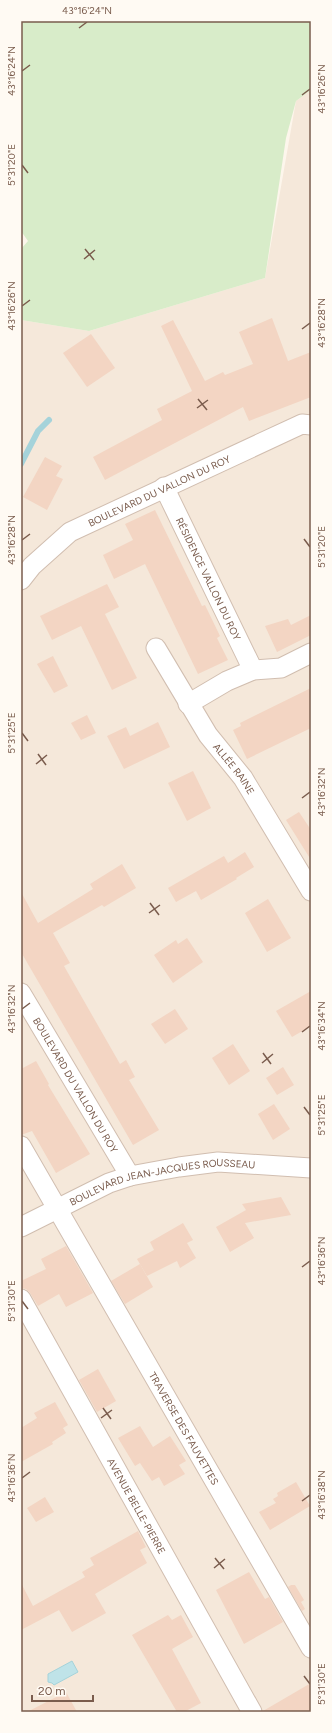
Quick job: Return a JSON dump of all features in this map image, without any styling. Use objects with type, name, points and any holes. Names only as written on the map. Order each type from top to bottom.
[{"type":"street","name":"BOULEVARD DU VALLON DU ROY","points":[[21,580],[32,566],[70,532],[302,424],[311,425]]},
{"type":"street","name":"RÉSIDENCE VALLON DU ROY","points":[[164,487],[253,670]]},
{"type":"street","name":"ALLÉE RAINE","points":[[156,648],[188,704],[208,735],[243,778],[311,891]]},
{"type":"street","points":[[188,704],[227,681],[253,670],[281,668],[311,653]]},
{"type":"street","name":"BOULEVARD DU VALLON DU ROY","points":[[21,993],[130,1176]]},
{"type":"street","name":"TRAVERSE DES FAUVETTES","points":[[21,1146],[311,1648]]},
{"type":"street","name":"BOULEVARD JEAN-JACQUES ROUSSEAU","points":[[21,1227],[109,1183],[130,1176],[179,1166],[218,1162],[311,1168]]},
{"type":"street","name":"AVENUE BELLE-PIERRE","points":[[21,1299],[252,1712]]},
{"type":"shaded area","points":[[311,90],[311,1712],[21,1712],[21,320],[89,331],[265,278],[296,101]]},
{"type":"green space","points":[[21,21],[311,21],[311,90],[296,101],[286,138],[265,278],[89,331],[21,320],[21,249],[28,241],[21,231]]},
{"type":"water","points":[[72,1661],[78,1672],[54,1685],[48,1682],[48,1674]]},
{"type":"building","points":[[272,318],[288,361],[311,352],[311,397],[249,421],[243,407],[105,480],[93,457],[162,420],[157,409],[192,391],[161,326],[173,320],[205,381],[223,372],[225,375],[253,364],[239,332]]},
{"type":"building","points":[[91,334],[115,368],[87,387],[63,353]]},
{"type":"building","points":[[45,457],[62,466],[56,476],[63,479],[47,510],[23,497]]},
{"type":"building","points":[[155,510],[202,606],[205,605],[220,636],[217,638],[228,660],[198,674],[145,564],[114,579],[103,555],[133,540],[125,524]]},
{"type":"building","points":[[107,584],[119,607],[105,614],[137,678],[112,690],[81,626],[52,640],[40,616]]},
{"type":"building","points":[[311,615],[311,635],[277,652],[265,626],[288,619],[291,625]]},
{"type":"building","points":[[53,656],[68,686],[54,693],[37,664]]},
{"type":"building","points":[[311,688],[311,728],[247,759],[233,730],[241,726],[240,723]]},
{"type":"building","points":[[87,715],[96,733],[81,740],[71,723]]},
{"type":"building","points":[[158,722],[170,747],[124,769],[107,736],[126,727],[130,736]]},
{"type":"building","points":[[193,771],[211,808],[187,821],[168,783]]},
{"type":"building","points":[[299,812],[311,830],[311,860],[286,820]]},
{"type":"building","points":[[245,852],[254,867],[236,878],[237,879],[201,900],[196,891],[176,902],[168,888],[224,856],[228,863]]},
{"type":"building","points":[[122,864],[136,888],[104,907],[102,905],[53,933],[70,963],[64,966],[120,1064],[126,1060],[135,1077],[129,1080],[159,1130],[133,1145],[21,952],[21,892],[38,923],[93,889],[90,884]]},
{"type":"building","points":[[268,899],[291,938],[267,952],[245,913]]},
{"type":"building","points":[[187,938],[203,962],[173,983],[154,955],[176,940],[178,944]]},
{"type":"building","points":[[311,991],[311,1026],[292,1037],[276,1011]]},
{"type":"building","points":[[175,1009],[188,1029],[165,1044],[151,1024]]},
{"type":"building","points":[[233,1044],[250,1071],[229,1085],[212,1058]]},
{"type":"building","points":[[36,1061],[49,1084],[48,1085],[90,1154],[56,1173],[32,1131],[21,1135],[21,1069]]},
{"type":"building","points":[[283,1067],[294,1085],[277,1095],[266,1078]]},
{"type":"building","points":[[274,1104],[290,1129],[273,1140],[258,1114]]},
{"type":"building","points":[[281,1197],[291,1215],[245,1223],[254,1238],[230,1252],[216,1227],[246,1210],[242,1204]]},
{"type":"building","points":[[183,1223],[193,1240],[187,1243],[196,1258],[180,1268],[177,1261],[147,1276],[137,1259],[154,1250],[150,1242]]},
{"type":"building","points":[[66,1246],[93,1293],[66,1307],[59,1294],[38,1306],[30,1293],[26,1289],[21,1288],[21,1281],[46,1269],[41,1259]]},
{"type":"building","points":[[140,1264],[153,1287],[125,1304],[111,1281]]},
{"type":"building","points":[[98,1369],[116,1401],[97,1412],[79,1380]]},
{"type":"building","points":[[55,1402],[68,1425],[63,1428],[66,1433],[52,1442],[53,1444],[21,1462],[21,1428],[37,1418],[34,1413]]},
{"type":"building","points":[[140,1426],[153,1447],[170,1436],[186,1461],[179,1465],[185,1474],[164,1486],[159,1477],[152,1481],[140,1463],[135,1466],[118,1438]]},
{"type":"building","points":[[296,1482],[310,1506],[270,1530],[259,1512],[276,1503],[273,1499],[278,1496],[277,1493]]},
{"type":"building","points":[[45,1497],[54,1512],[36,1522],[27,1508]]},
{"type":"building","points":[[138,1531],[146,1547],[140,1550],[147,1563],[95,1594],[106,1613],[72,1632],[59,1610],[21,1630],[21,1583],[33,1606],[85,1577],[82,1572],[94,1565],[90,1558]]},
{"type":"building","points":[[249,1572],[265,1599],[269,1597],[283,1622],[244,1644],[216,1590]]},
{"type":"building","points":[[295,1585],[304,1600],[301,1602],[305,1609],[302,1611],[288,1587]]},
{"type":"building","points":[[168,1615],[172,1620],[181,1615],[193,1637],[172,1649],[201,1703],[184,1712],[177,1712],[132,1635]]},
{"type":"building","points":[[311,1683],[311,1712],[263,1712],[263,1711]]},
{"type":"building","points":[[66,1692],[77,1712],[27,1712]]},
{"type":"waterway","points":[[21,464],[38,431],[49,420]]}]
